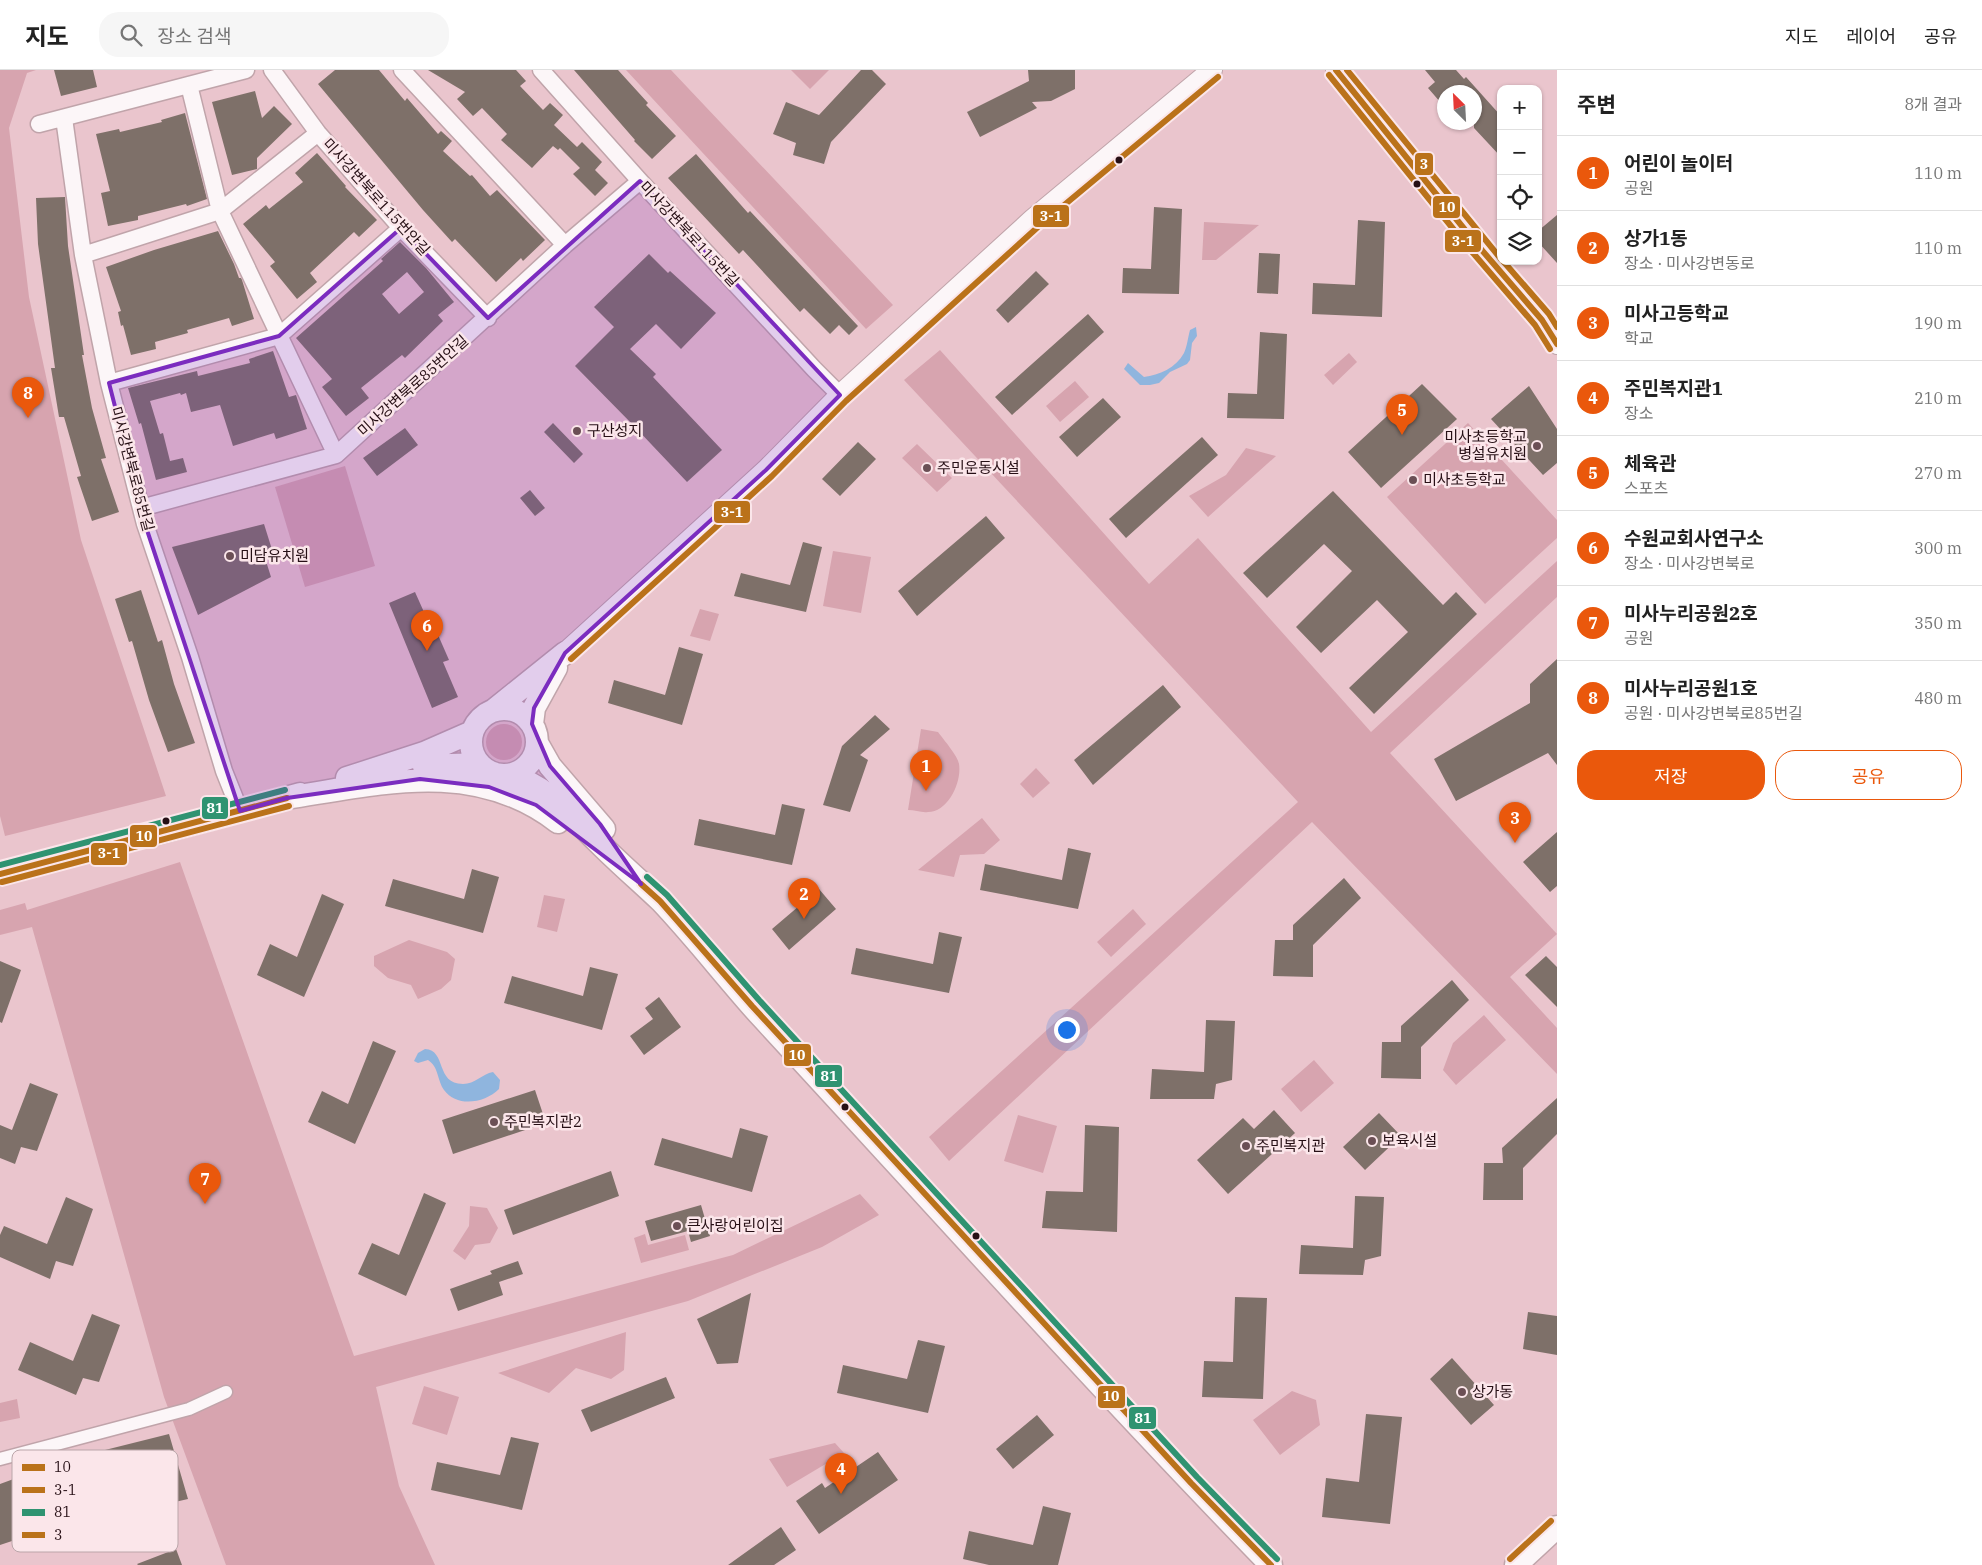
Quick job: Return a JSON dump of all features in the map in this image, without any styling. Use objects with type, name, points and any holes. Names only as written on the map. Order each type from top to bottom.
[{"type":"main road","points":[[565,653],[534,708],[535,754],[529,764],[520,771],[510,774],[498,774],[488,771],[479,764],[473,754],[472,732],[477,722],[486,714],[512,698],[565,653]]},
{"type":"main road","points":[[494,710],[505,709],[525,716],[550,766],[600,824],[641,884]]},
{"type":"main road","points":[[151,835],[287,798],[424,752],[472,732]]},
{"type":"main road","points":[[353,776],[429,765],[479,764]]},
{"type":"main road","points":[[510,774],[533,784],[556,801],[641,884]]},
{"type":"main road","points":[[287,798],[420,779],[489,787],[513,794],[536,805],[641,884],[660,900],[752,1006],[1191,1482],[1271,1565]]},
{"type":"main road","points":[[0,874],[52,860]]},
{"type":"main road","points":[[1516,1565],[1557,1527]]},
{"type":"street","points":[[40,124],[246,70]]},
{"type":"street","name":"미사강변북로115번안길","points":[[272,70],[318,133],[402,228],[488,318]]},
{"type":"street","points":[[402,70],[566,245]]},
{"type":"street","name":"미사강변북로115번길","points":[[542,70],[640,181],[840,395]]},
{"type":"street","points":[[565,653],[766,470],[840,395],[1033,219],[1212,70]]},
{"type":"street","points":[[1336,70],[1474,241],[1542,320],[1557,344]]},
{"type":"street","points":[[189,85],[220,211],[336,455]]},
{"type":"street","name":"미사강변북로85번길","points":[[64,118],[83,254],[109,383],[145,524],[190,657],[224,771],[240,811]]},
{"type":"street","points":[[83,254],[220,211],[318,133]]},
{"type":"street","name":"미사강변북로85번안길","points":[[141,508],[336,455],[566,245],[640,181]]},
{"type":"street","points":[[109,383],[279,336],[402,228]]},
{"type":"street","points":[[33,1450],[189,1408],[226,1392]]},
{"type":"highlighted area","points":[[640,181],[840,395],[766,470],[565,653],[534,708],[532,724],[550,766],[600,824],[641,884],[536,805],[489,787],[420,779],[287,798],[240,811],[145,524],[109,383],[279,336],[401,228],[488,318]]},
{"type":"shaded area","points":[[0,70],[36,70],[27,73],[9,128],[29,297],[81,540],[166,796],[5,836],[0,816]]},
{"type":"shaded area","points":[[626,70],[671,70],[893,305],[866,329]]},
{"type":"shaded area","points":[[791,70],[829,70],[810,89]]},
{"type":"shaded area","points":[[1204,222],[1259,225],[1216,260],[1202,260]]},
{"type":"shaded area","points":[[940,350],[1149,584],[1198,538],[1371,732],[1557,561],[1557,597],[1390,753],[1557,934],[1510,977],[1557,1028],[1557,1074],[1312,822],[949,1161],[929,1137],[1298,802],[904,380]]},
{"type":"shaded area","points":[[1349,353],[1357,362],[1333,385],[1324,375]]},
{"type":"shaded area","points":[[1075,381],[1089,397],[1060,422],[1046,406]]},
{"type":"shaded area","points":[[1468,423],[1557,520],[1557,538],[1485,604],[1387,497]]},
{"type":"shaded area","name":"주민운동시설","points":[[917,444],[952,478],[937,492],[902,458]]},
{"type":"shaded area","points":[[1246,448],[1276,456],[1208,517],[1189,496],[1226,475]]},
{"type":"shaded area","points":[[345,466],[375,566],[305,587],[275,487]]},
{"type":"shaded area","points":[[833,551],[871,557],[861,613],[823,606]]},
{"type":"shaded area","points":[[700,609],[719,614],[710,641],[690,636]]},
{"type":"shaded area","points":[[504,724],[516,730],[522,742],[516,754],[504,760],[492,754],[486,742],[492,730]]},
{"type":"shaded area","points":[[921,729],[938,732],[953,752],[959,764],[958,779],[952,795],[942,807],[935,811],[908,810]]},
{"type":"shaded area","points":[[1036,768],[1050,783],[1033,798],[1020,784]]},
{"type":"shaded area","points":[[982,818],[1000,840],[984,854],[960,855],[954,877],[918,870]]},
{"type":"shaded area","points":[[180,862],[354,1356],[733,1255],[860,1194],[879,1215],[822,1247],[688,1301],[376,1387],[399,1486],[435,1565],[226,1565],[164,1397],[32,927],[0,935],[0,910],[25,903],[27,910]]},
{"type":"shaded area","points":[[544,895],[565,899],[557,932],[537,927]]},
{"type":"shaded area","points":[[1133,909],[1146,924],[1111,957],[1097,942]]},
{"type":"shaded area","points":[[409,940],[447,952],[455,959],[451,980],[441,989],[418,999],[411,985],[388,978],[374,966],[374,956]]},
{"type":"shaded area","points":[[1484,1015],[1506,1040],[1456,1085],[1443,1070],[1453,1043]]},
{"type":"shaded area","points":[[1314,1060],[1334,1083],[1301,1112],[1281,1089]]},
{"type":"shaded area","points":[[1018,1115],[1057,1126],[1043,1173],[1004,1161]]},
{"type":"shaded area","points":[[470,1206],[487,1208],[498,1228],[490,1243],[475,1245],[465,1260],[453,1251],[469,1226]]},
{"type":"shaded area","points":[[645,1234],[648,1245],[685,1235],[689,1250],[641,1263],[634,1238]]},
{"type":"shaded area","points":[[626,1332],[624,1370],[611,1379],[576,1368],[549,1393],[498,1373]]},
{"type":"shaded area","points":[[424,1386],[459,1397],[447,1435],[412,1424]]},
{"type":"shaded area","points":[[1292,1391],[1316,1400],[1320,1425],[1280,1455],[1253,1420]]},
{"type":"shaded area","points":[[17,1399],[20,1418],[0,1422],[0,1403]]},
{"type":"shaded area","points":[[835,1443],[844,1453],[787,1487],[769,1459]]},
{"type":"water","points":[[1196,327],[1197,336],[1192,343],[1190,360],[1187,364],[1170,372],[1159,383],[1140,385],[1124,369],[1128,363],[1144,377],[1167,370],[1181,358],[1185,351],[1190,330]]},
{"type":"water","points":[[425,1049],[432,1051],[436,1055],[444,1073],[454,1083],[467,1084],[493,1072],[500,1080],[499,1089],[486,1098],[471,1102],[450,1096],[444,1090],[432,1063],[428,1060],[418,1063],[414,1061],[418,1053]]},
{"type":"building","points":[[54,70],[93,70],[97,87],[61,96]]},
{"type":"building","points":[[335,70],[379,70],[405,101],[407,98],[438,134],[441,131],[452,141],[443,151],[470,176],[472,175],[490,196],[497,190],[545,240],[523,261],[521,258],[496,282],[455,239],[452,242],[423,210],[318,84]]},
{"type":"building","points":[[428,70],[516,70],[526,81],[520,86],[543,110],[550,103],[563,115],[554,125],[577,147],[582,142],[602,162],[595,170],[608,183],[595,196],[573,174],[580,168],[560,148],[558,150],[553,146],[532,168],[501,140],[507,134],[482,108],[473,116],[457,99],[465,92]]},
{"type":"building","points":[[574,70],[618,70],[648,103],[646,105],[676,136],[652,159],[634,141]]},
{"type":"building","points":[[861,70],[872,70],[886,84],[831,142],[824,164],[793,155],[796,143],[773,134],[786,102],[819,115]]},
{"type":"building","points":[[1028,70],[1075,70],[1075,89],[1051,101],[1032,102],[1037,108],[980,137],[967,112],[1029,81]]},
{"type":"building","points":[[1425,70],[1456,70],[1464,79],[1466,77],[1473,85],[1437,85],[1437,98],[1428,88],[1435,82]]},
{"type":"building","points":[[255,91],[262,118],[274,106],[292,124],[257,158],[257,169],[232,175],[212,102]]},
{"type":"building","points":[[1482,95],[1497,112],[1497,153],[1476,130],[1482,130]]},
{"type":"building","points":[[185,113],[207,199],[187,206],[186,204],[138,216],[138,220],[108,226],[101,193],[110,191],[96,134],[119,129],[120,132],[162,122],[161,120]]},
{"type":"building","points":[[317,153],[345,187],[377,220],[359,237],[354,232],[310,273],[317,282],[297,299],[270,266],[275,262],[243,224],[266,205],[269,209],[303,182],[295,173]]},
{"type":"building","points":[[696,154],[748,213],[750,211],[858,326],[849,335],[839,325],[830,334],[804,308],[800,312],[743,250],[739,254],[668,178]]},
{"type":"building","points":[[65,197],[68,246],[84,355],[82,355],[92,408],[106,458],[101,459],[119,512],[92,521],[77,477],[81,476],[64,417],[59,417],[51,368],[55,368],[38,244],[36,198]]},
{"type":"building","points":[[1154,207],[1182,209],[1179,294],[1122,293],[1123,268],[1151,269]]},
{"type":"building","points":[[1557,215],[1557,263],[1542,246],[1542,228]]},
{"type":"building","points":[[1358,220],[1385,222],[1382,317],[1312,314],[1313,283],[1355,285]]},
{"type":"building","points":[[218,231],[239,278],[242,280],[254,319],[232,326],[229,318],[187,330],[188,333],[155,342],[156,349],[131,355],[123,325],[121,326],[118,312],[121,311],[106,267]]},
{"type":"building","points":[[400,242],[426,268],[454,302],[438,315],[443,321],[405,358],[402,355],[361,388],[369,398],[346,416],[322,387],[332,379],[296,338],[383,261],[381,259]],"holes":[[[407,272],[424,292],[399,314],[382,294]]]},
{"type":"building","points":[[1259,253],[1280,254],[1278,294],[1257,293]]},
{"type":"building","points":[[649,254],[668,273],[670,271],[716,313],[681,349],[656,324],[630,349],[656,374],[653,377],[722,450],[687,482],[575,366],[614,327],[594,307]]},
{"type":"building","points":[[1036,271],[1049,284],[1008,323],[996,310]]},
{"type":"building","points":[[1088,314],[1104,332],[1012,415],[995,397]]},
{"type":"building","points":[[1260,332],[1287,334],[1284,419],[1227,418],[1228,393],[1257,394]]},
{"type":"building","points":[[273,351],[289,397],[296,395],[307,429],[276,439],[274,433],[233,446],[220,405],[191,412],[186,393],[150,401],[160,434],[163,433],[170,461],[183,458],[187,472],[156,480],[141,423],[139,424],[128,388],[197,371],[198,376],[250,363],[249,359]]},
{"type":"building","points":[[1422,384],[1457,419],[1381,488],[1348,452]]},
{"type":"building","name":"미사초등학교 병설유치원","points":[[1529,386],[1557,429],[1557,463],[1543,475],[1491,419]]},
{"type":"building","points":[[1103,398],[1121,417],[1077,457],[1059,437]]},
{"type":"building","points":[[553,423],[583,454],[574,463],[544,432]]},
{"type":"building","points":[[405,428],[418,445],[377,476],[363,458]]},
{"type":"building","points":[[1202,437],[1218,455],[1126,538],[1109,519]]},
{"type":"building","points":[[858,442],[876,459],[840,496],[822,479]]},
{"type":"building","points":[[530,490],[545,508],[535,516],[520,498]]},
{"type":"building","points":[[1333,491],[1443,605],[1456,592],[1477,614],[1374,714],[1349,688],[1408,632],[1377,600],[1321,653],[1296,627],[1352,571],[1324,544],[1267,598],[1243,573]]},
{"type":"building","points":[[986,516],[1005,538],[917,616],[898,591]]},
{"type":"building","name":"미담유치원","points":[[264,524],[274,556],[265,558],[271,577],[198,615],[172,547]]},
{"type":"building","points":[[803,542],[822,547],[806,612],[734,596],[741,573],[790,585]]},
{"type":"building","points":[[141,590],[158,642],[162,640],[174,684],[195,743],[168,752],[149,700],[132,641],[129,642],[115,599]]},
{"type":"building","points":[[415,592],[432,630],[435,628],[449,660],[443,662],[458,697],[432,708],[389,603]]},
{"type":"building","points":[[679,647],[703,654],[682,725],[608,703],[614,680],[665,695]]},
{"type":"building","points":[[1557,659],[1557,765],[1548,753],[1456,801],[1434,759],[1530,703],[1530,684]]},
{"type":"building","points":[[1163,685],[1181,707],[1093,785],[1074,760]]},
{"type":"building","points":[[875,715],[890,729],[860,755],[868,760],[850,812],[823,805],[842,746]]},
{"type":"building","points":[[782,804],[805,809],[792,865],[694,845],[699,819],[775,835]]},
{"type":"building","points":[[1557,832],[1557,886],[1550,892],[1523,862]]},
{"type":"building","points":[[1068,848],[1091,853],[1078,909],[980,890],[985,864],[1062,880]]},
{"type":"building","points":[[472,869],[499,877],[483,933],[385,906],[393,879],[464,899]]},
{"type":"building","points":[[1344,878],[1361,898],[1313,945],[1313,977],[1273,976],[1275,940],[1293,940],[1293,925]]},
{"type":"building","points":[[819,889],[836,909],[789,950],[772,929]]},
{"type":"building","points":[[322,894],[344,904],[304,997],[257,975],[270,944],[297,957]]},
{"type":"building","points":[[939,932],[962,937],[949,993],[851,974],[856,948],[933,964]]},
{"type":"building","points":[[1546,956],[1557,967],[1557,1007],[1525,975]]},
{"type":"building","points":[[0,961],[21,970],[2,1023],[0,1022]]},
{"type":"building","points":[[590,967],[618,974],[602,1030],[504,1003],[512,976],[583,996]]},
{"type":"building","points":[[1452,980],[1469,1000],[1421,1047],[1421,1079],[1381,1078],[1382,1042],[1401,1042],[1401,1026]]},
{"type":"building","points":[[659,997],[681,1027],[644,1055],[630,1036],[653,1019],[645,1008]]},
{"type":"building","points":[[1206,1020],[1235,1021],[1232,1080],[1216,1084],[1214,1099],[1150,1099],[1152,1069],[1204,1072]]},
{"type":"building","points":[[373,1041],[396,1051],[355,1144],[308,1122],[322,1091],[348,1104]]},
{"type":"building","points":[[30,1083],[58,1094],[37,1151],[21,1147],[15,1164],[0,1158],[0,1125],[12,1130]]},
{"type":"building","name":"주민복지관2","points":[[535,1090],[546,1123],[453,1154],[442,1120]]},
{"type":"building","points":[[1557,1098],[1557,1134],[1523,1168],[1523,1200],[1483,1200],[1484,1163],[1503,1163],[1502,1148]]},
{"type":"building","name":"주민복지관","points":[[1274,1110],[1295,1133],[1228,1194],[1197,1160],[1243,1118],[1254,1129]]},
{"type":"building","name":"보육시설","points":[[1379,1113],[1401,1136],[1365,1170],[1343,1147]]},
{"type":"building","points":[[1085,1125],[1119,1127],[1117,1232],[1042,1228],[1046,1191],[1083,1192]]},
{"type":"building","points":[[740,1128],[768,1136],[752,1192],[654,1165],[662,1138],[732,1158]]},
{"type":"building","points":[[611,1171],[619,1196],[513,1235],[504,1210]]},
{"type":"building","points":[[424,1193],[446,1203],[406,1296],[358,1274],[372,1243],[399,1255]]},
{"type":"building","points":[[1355,1196],[1384,1197],[1381,1256],[1365,1260],[1363,1275],[1299,1274],[1301,1245],[1353,1248]]},
{"type":"building","points":[[66,1197],[93,1209],[73,1266],[56,1261],[50,1279],[0,1257],[0,1235],[4,1226],[47,1244]]},
{"type":"building","name":"큰사랑어린이집","points":[[701,1205],[710,1236],[691,1242],[688,1231],[651,1241],[645,1221]]},
{"type":"building","points":[[518,1261],[523,1274],[499,1282],[503,1295],[458,1311],[450,1289],[492,1274],[490,1271]]},
{"type":"building","points":[[751,1293],[738,1363],[717,1364],[697,1319]]},
{"type":"building","points":[[1235,1297],[1267,1298],[1263,1399],[1202,1397],[1204,1361],[1233,1362]]},
{"type":"building","points":[[1528,1312],[1557,1316],[1557,1355],[1523,1349]]},
{"type":"building","points":[[92,1314],[120,1325],[99,1382],[83,1378],[76,1395],[18,1370],[30,1342],[73,1361]]},
{"type":"building","points":[[918,1340],[945,1346],[928,1413],[837,1393],[843,1365],[907,1379]]},
{"type":"building","name":"상가동","points":[[1452,1358],[1494,1405],[1471,1425],[1430,1379]]},
{"type":"building","points":[[666,1377],[675,1398],[591,1432],[581,1410]]},
{"type":"building","points":[[1366,1414],[1402,1417],[1390,1524],[1322,1517],[1326,1478],[1359,1482]]},
{"type":"building","points":[[1037,1415],[1054,1435],[1013,1469],[996,1449]]},
{"type":"building","points":[[169,1434],[174,1450],[105,1450]]},
{"type":"building","points":[[511,1437],[539,1443],[522,1510],[431,1490],[437,1462],[500,1475]]},
{"type":"building","points":[[878,1452],[898,1480],[819,1534],[796,1501],[822,1483],[825,1488]]},
{"type":"building","points":[[178,1465],[188,1499],[178,1501]]},
{"type":"building","points":[[12,1480],[12,1541],[0,1545],[0,1484]]},
{"type":"building","points":[[1043,1506],[1071,1513],[1058,1565],[989,1565],[963,1559],[969,1531],[1033,1545]]},
{"type":"building","points":[[781,1527],[796,1550],[774,1565],[728,1565]]},
{"type":"building","points":[[168,1552],[177,1552],[182,1565],[138,1565]]},
{"type":"tunnel","points":[[52,860],[151,835]]},
{"type":"transit line","name":"10","points":[[1336,70],[1474,241],[1542,320],[1557,344]]},
{"type":"transit line","name":"3","points":[[1347,70],[1497,254]]},
{"type":"transit line","name":"3-1","points":[[1329,75],[1467,246],[1535,325],[1550,349]]},
{"type":"transit line","name":"3-1","points":[[571,659],[772,476],[846,401],[1039,226],[1218,77]]},
{"type":"transit line","name":"3","points":[[1506,265],[1549,314],[1557,327]]},
{"type":"transit line","name":"81","points":[[0,865],[285,790]]},
{"type":"transit line","name":"10","points":[[0,874],[287,798]]},
{"type":"transit line","name":"3-1","points":[[2,882],[289,806]]},
{"type":"transit line","name":"81","points":[[647,877],[667,895],[759,1000],[1197,1477],[1277,1559]]},
{"type":"transit line","name":"10","points":[[641,884],[660,901],[752,1006],[1191,1483],[1271,1565]]},
{"type":"transit line","name":"3","points":[[1510,1559],[1551,1521]]},
{"type":"place","name":"미사누리공원1호","points":[[28,418]]},
{"type":"place","name":"구산성지","points":[[577,431]]},
{"type":"place","name":"체육관","points":[[1402,435]]},
{"type":"place","name":"미사초등학교 병설유치원","points":[[1537,446]]},
{"type":"place","name":"주민운동시설","points":[[927,468]]},
{"type":"place","name":"미사초등학교","points":[[1413,480]]},
{"type":"place","name":"미담유치원","points":[[230,556]]},
{"type":"place","name":"수원교회사연구소","points":[[427,651]]},
{"type":"place","name":"어린이 놀이터","points":[[926,791]]},
{"type":"place","name":"미사고등학교","points":[[1515,843]]},
{"type":"place","name":"상가1동","points":[[804,919]]},
{"type":"place","name":"주민복지관2","points":[[494,1122]]},
{"type":"place","name":"보육시설","points":[[1372,1141]]},
{"type":"place","name":"주민복지관","points":[[1246,1146]]},
{"type":"place","name":"미사누리공원2호","points":[[205,1204]]},
{"type":"place","name":"큰사랑어린이집","points":[[677,1226]]},
{"type":"place","name":"상가동","points":[[1462,1392]]},
{"type":"place","name":"주민복지관1","points":[[841,1494]]}]
